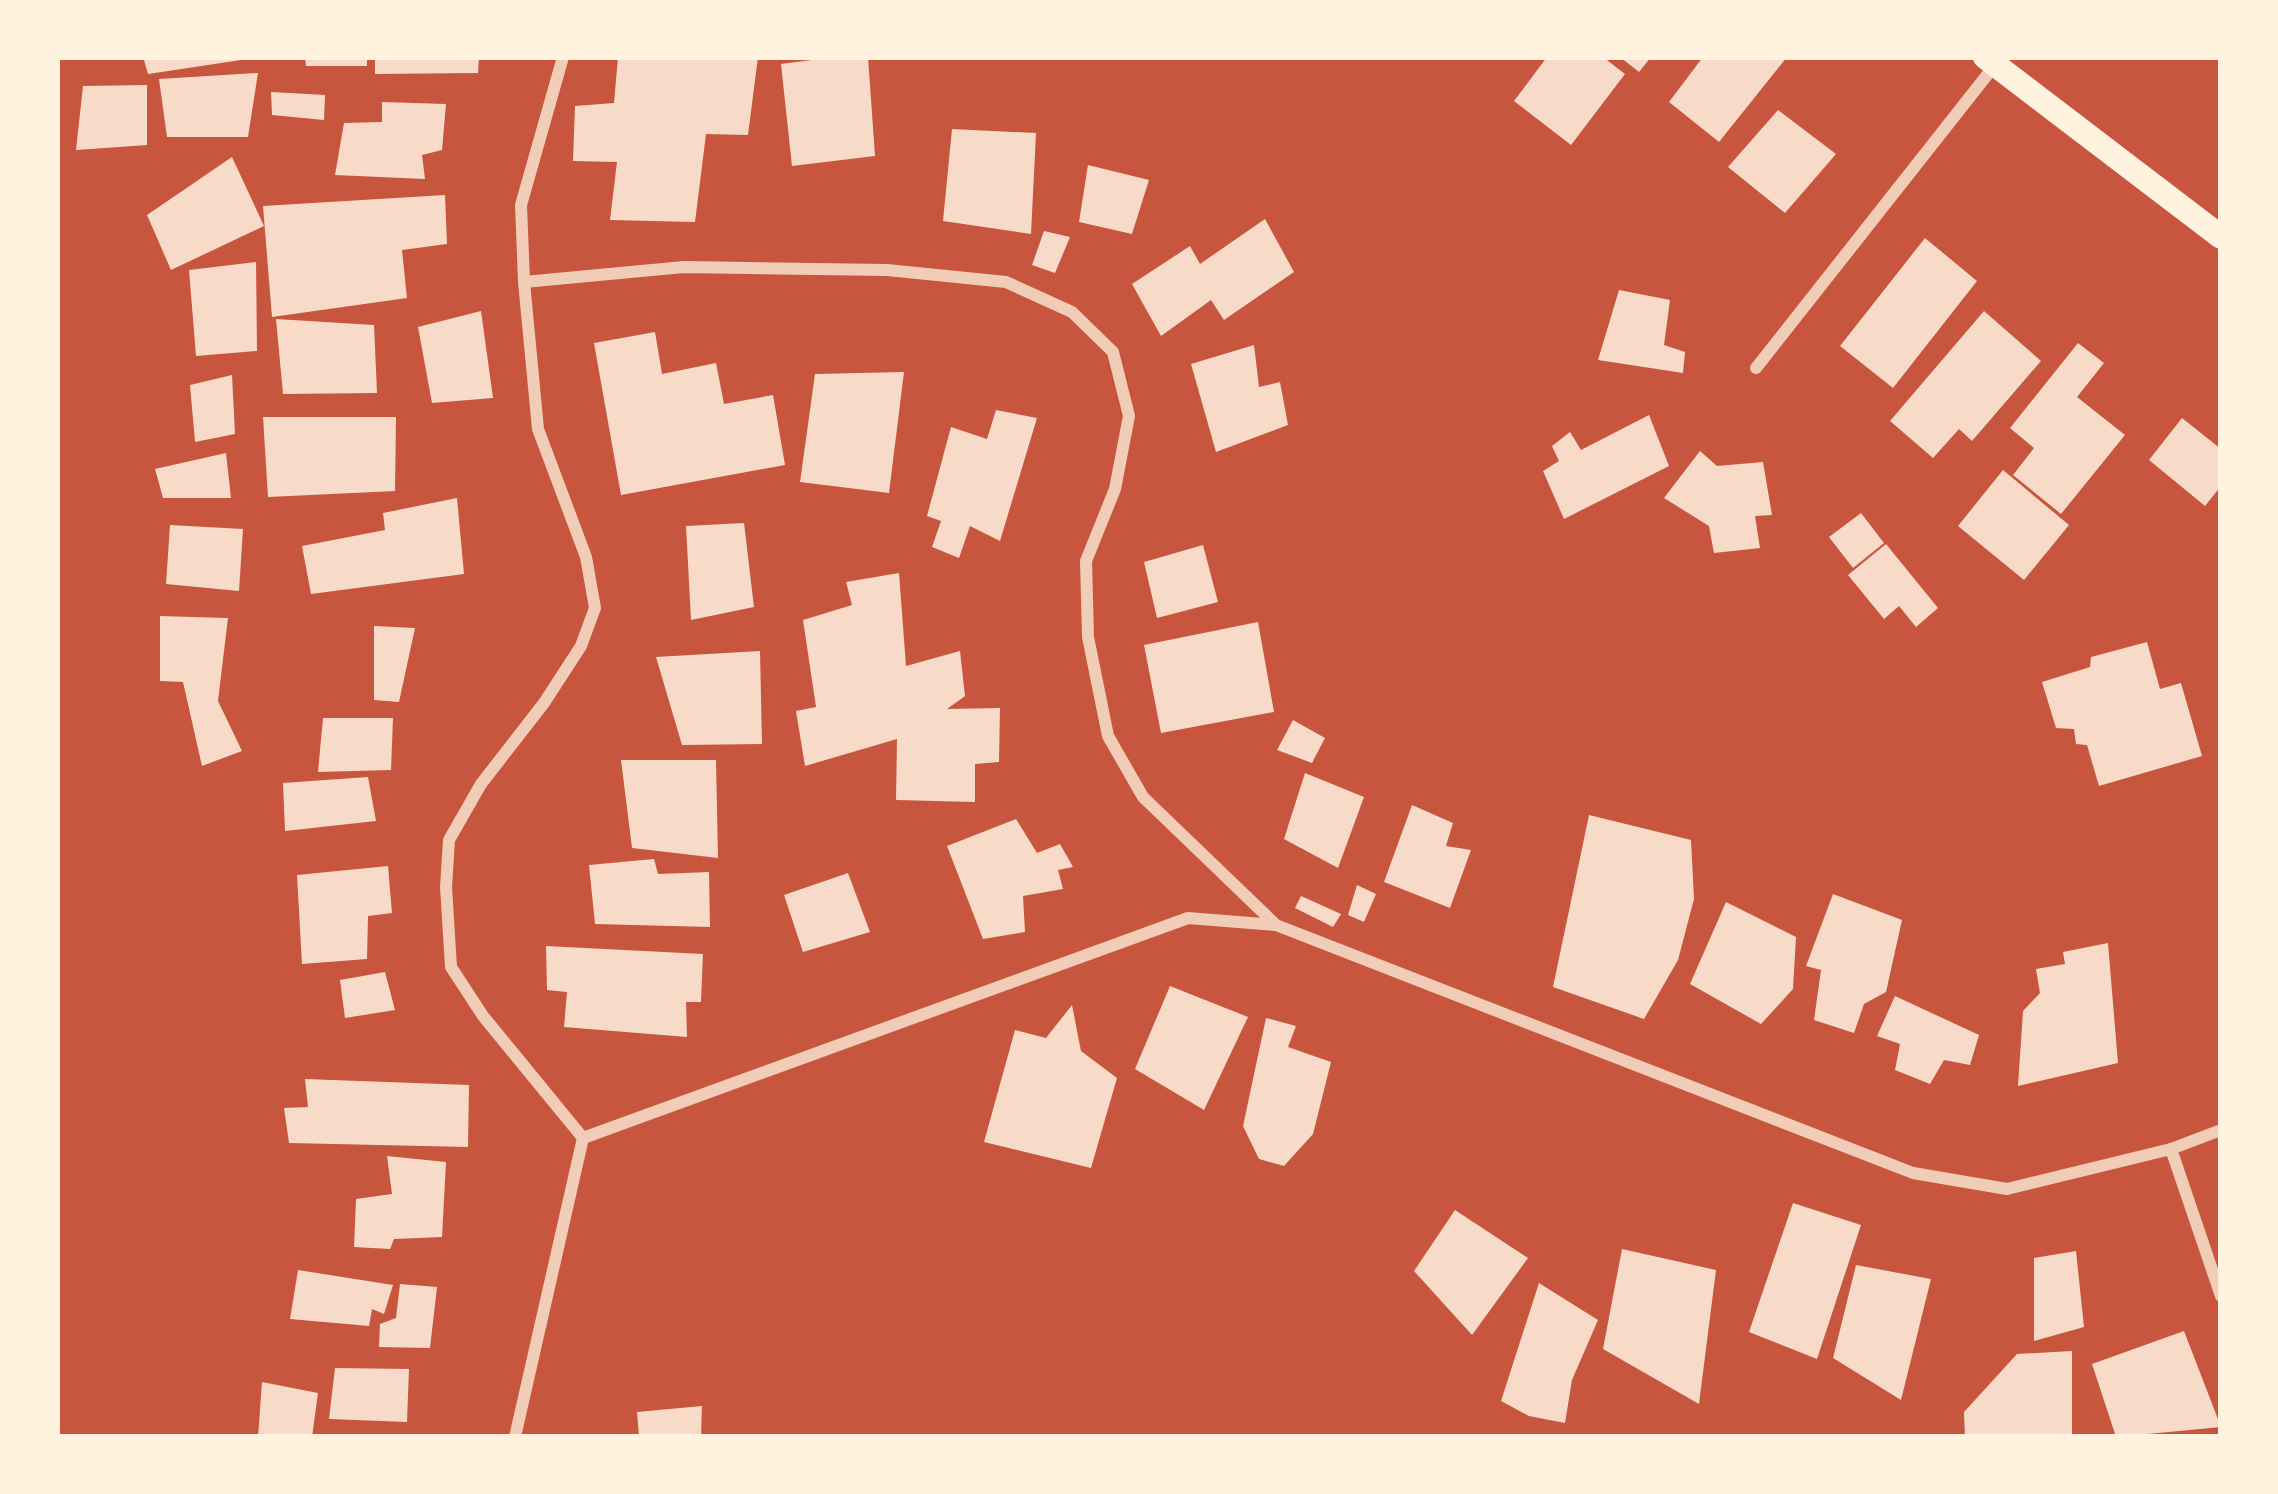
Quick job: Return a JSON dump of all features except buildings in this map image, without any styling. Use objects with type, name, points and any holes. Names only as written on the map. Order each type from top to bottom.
[{"type":"main road","points":[[1990,61],[2221,237]]},
{"type":"street","points":[[563,57],[521,205],[524,282],[538,429],[586,557],[595,608],[581,646],[481,784],[449,840],[446,887],[452,967],[483,1016],[583,1138]]},
{"type":"street","points":[[1756,368],[1990,61]]},
{"type":"street","points":[[524,282],[684,266],[887,270],[1006,281],[1072,312],[1113,352],[1129,416],[1115,490],[1086,561],[1088,637],[1108,736],[1143,797],[1276,925]]},
{"type":"street","points":[[583,1138],[1188,918],[1276,925],[1913,1173],[2007,1189],[2171,1148],[2221,1130]]},
{"type":"street","points":[[515,1437],[583,1138]]},
{"type":"street","points":[[2171,1148],[2221,1297]]}]
